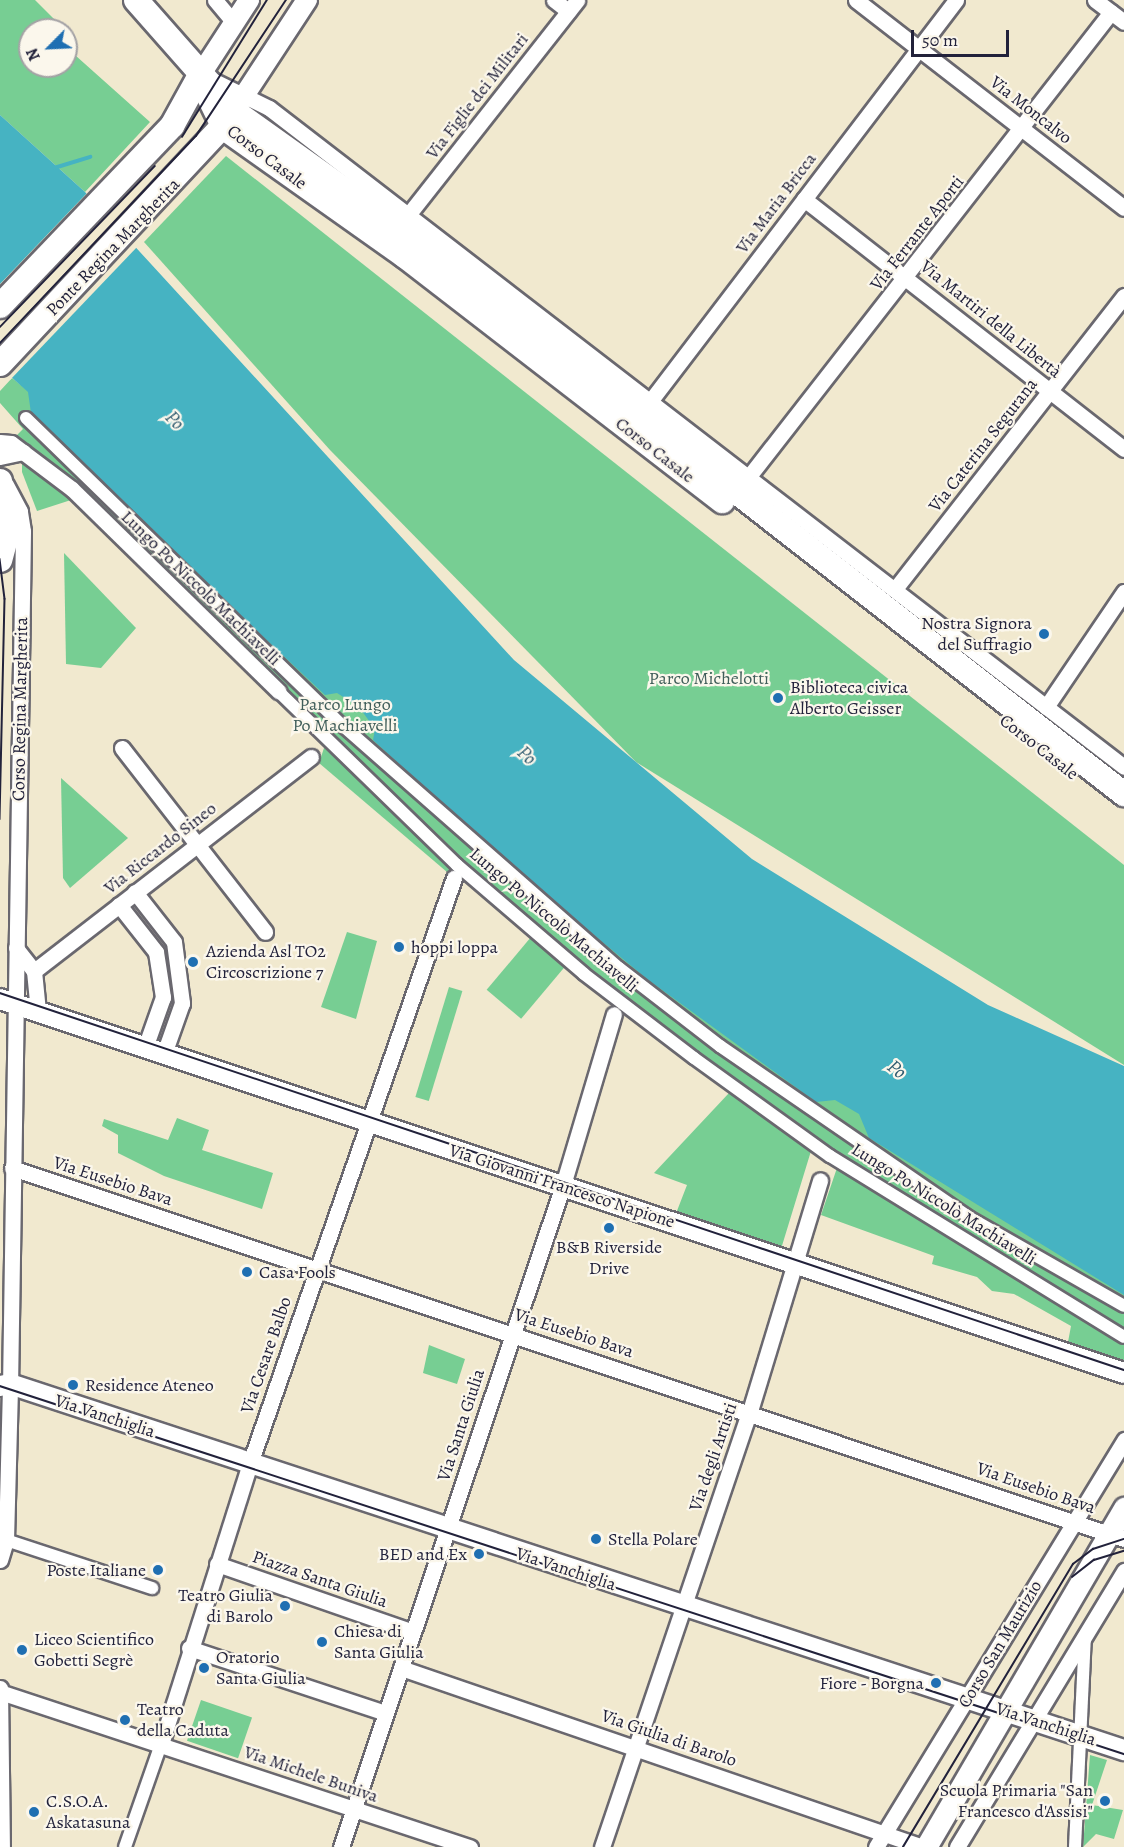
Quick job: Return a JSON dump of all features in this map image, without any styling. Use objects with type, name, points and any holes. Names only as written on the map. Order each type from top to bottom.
[{"type":"main road","name":"Corso Casale","points":[[136,0],[199,77],[235,111],[405,256],[640,415],[1124,794]]},
{"type":"main road","points":[[0,306],[172,126],[199,77]]},
{"type":"main road","name":"Corso Casale","points":[[235,111],[403,222],[1124,813]]},
{"type":"main road","name":"Ponte Regina Margherita","points":[[0,364],[203,153],[235,111]]},
{"type":"main road","points":[[0,481],[8,531],[0,560]]},
{"type":"main road","points":[[925,1847],[1116,1537],[1124,1508]]},
{"type":"street","points":[[215,0],[234,23]]},
{"type":"street","points":[[199,77],[249,0]]},
{"type":"street","points":[[235,111],[307,0]]},
{"type":"street","points":[[554,0],[573,6]]},
{"type":"street","name":"Via Moncalvo","points":[[856,0],[1124,207]]},
{"type":"street","name":"Via Maria Bricca","points":[[640,415],[956,0]]},
{"type":"street","points":[[1095,0],[1124,22]]},
{"type":"street","name":"Via Figlie dei Militari","points":[[403,222],[573,6]]},
{"type":"street","name":"Via Ferrante Aporti","points":[[750,475],[1025,129],[1111,12]]},
{"type":"street","name":"Corso Casale","points":[[199,77],[235,111]]},
{"type":"street","name":"Via Martiri della Libertà","points":[[804,199],[908,277],[1124,449]]},
{"type":"street","name":"Via Caterina Segurana","points":[[895,589],[1124,296]]},
{"type":"street","name":"Corso Casale","points":[[640,415],[750,475],[1122,764]]},
{"type":"street","points":[[26,418],[351,733],[619,968],[720,1046],[970,1218],[1124,1306]]},
{"type":"street","name":"Lungo Po Niccolò Machiavelli","points":[[0,442],[23,452],[72,489],[457,865],[686,1052],[830,1156],[1124,1337]]},
{"type":"street","points":[[0,457],[23,452]]},
{"type":"street","name":"Corso Regina Margherita","points":[[0,476],[20,511],[23,531],[16,948],[7,1001],[12,1168],[3,1384],[6,1540],[0,1560]]},
{"type":"street","points":[[1046,707],[1124,592]]},
{"type":"street","points":[[122,748],[265,932]]},
{"type":"street","name":"Via Riccardo Sineo","points":[[34,971],[311,757]]},
{"type":"street","name":"Via Cesare Balbo","points":[[125,1847],[161,1744],[189,1648],[250,1463],[366,1122],[454,878]]},
{"type":"street","points":[[135,892],[174,942],[182,1003],[165,1051]]},
{"type":"street","points":[[119,904],[156,952],[163,997],[146,1045]]},
{"type":"street","points":[[144,937],[160,924]]},
{"type":"street","points":[[16,948],[34,971],[38,1011]]},
{"type":"street","points":[[160,975],[178,973]]},
{"type":"street","name":"Via Giovanni Francesco Napione","points":[[7,1001],[165,1051],[366,1122],[563,1185],[1124,1373]]},
{"type":"street","points":[[158,1012],[177,1020]]},
{"type":"street","name":"Via Santa Giulia","points":[[341,1847],[411,1631],[563,1185],[614,1014]]},
{"type":"street","name":"Via Eusebio Bava","points":[[12,1168],[317,1266],[1116,1537]]},
{"type":"street","name":"Via degli Artisti","points":[[602,1847],[750,1411],[797,1264],[820,1180]]},
{"type":"street","name":"Via Vanchiglia","points":[[3,1384],[1124,1750]]},
{"type":"street","name":"Corso San Maurizio","points":[[880,1840],[1124,1440]]},
{"type":"street","points":[[6,1540],[152,1588]]},
{"type":"street","name":"Piazza Santa Giulia","points":[[217,1564],[411,1631]]},
{"type":"street","points":[[957,1847],[1124,1571]]},
{"type":"street","points":[[1075,1847],[1084,1736],[1085,1636]]},
{"type":"street","points":[[189,1648],[386,1713]]},
{"type":"street","name":"Via Giulia di Barolo","points":[[400,1668],[636,1748],[880,1840],[925,1847]]},
{"type":"street","points":[[1,1691],[2,1847]]},
{"type":"street","name":"Via Michele Buniva","points":[[1,1691],[470,1847]]},
{"type":"green space","points":[[0,0],[35,0],[53,18],[18,18],[18,78],[78,78],[78,58],[150,122],[85,192],[0,115]]},
{"type":"green space","name":"Parco Michelotti","points":[[226,156],[1124,865],[1124,1065],[636,762],[330,450],[144,242]]},
{"type":"green space","name":"Parco Lungo Po Machiavelli","points":[[12,378],[1124,1278],[1124,1365],[1086,1361],[1068,1342],[1071,1326],[1014,1294],[992,1291],[977,1277],[932,1264],[934,1256],[821,1215],[839,1162],[694,1058],[454,862],[12,440],[23,429],[0,403],[0,391]]},
{"type":"green space","points":[[30,461],[71,500],[37,511],[22,472],[22,463]]},
{"type":"green space","points":[[64,553],[136,628],[101,668],[66,664]]},
{"type":"green space","points":[[326,742],[453,864],[454,878],[319,763]]},
{"type":"green space","points":[[61,778],[128,838],[70,888],[63,878]]},
{"type":"green space","points":[[347,932],[377,941],[356,1019],[321,1007]]},
{"type":"green space","points":[[531,937],[565,966],[521,1019],[487,990]]},
{"type":"green space","points":[[449,987],[462,991],[429,1101],[415,1097]]},
{"type":"green space","points":[[729,1093],[811,1151],[781,1249],[675,1216],[687,1185],[654,1173]]},
{"type":"green space","points":[[177,1118],[209,1130],[202,1150],[273,1173],[262,1209],[164,1176],[118,1153],[118,1135],[102,1126],[104,1119],[168,1140]]},
{"type":"green space","points":[[429,1345],[465,1359],[457,1384],[423,1373]]},
{"type":"green space","points":[[201,1700],[252,1718],[238,1758],[187,1741]]},
{"type":"green space","points":[[1090,1755],[1107,1760],[1092,1805],[1123,1810],[1114,1839],[1096,1834],[1083,1847]]},
{"type":"water","name":"Po","points":[[0,115],[85,192],[514,660],[752,859],[988,1005],[1124,1066],[1124,1295],[869,1138],[859,1114],[835,1100],[816,1102],[647,979],[500,857],[373,740],[375,729],[359,707],[337,693],[325,695],[32,420],[28,392],[0,367]]},
{"type":"pier","points":[[89,191],[138,246],[10,380],[0,371],[0,284]]},
{"type":"waterway","points":[[54,168],[90,157]]},
{"type":"tram line","points":[[182,137],[267,0]]},
{"type":"tram line","points":[[0,343],[196,136],[286,0]]},
{"type":"tram line","points":[[0,327],[155,166]]},
{"type":"tram line","points":[[0,559],[5,599],[0,819]]},
{"type":"tram line","points":[[0,993],[1124,1370]]},
{"type":"tram line","points":[[0,1386],[1124,1754]]},
{"type":"tram line","points":[[903,1847],[1073,1564],[1093,1549],[1124,1539]]},
{"type":"tram line","points":[[1072,1577],[1094,1560],[1124,1551]]},
{"type":"place","name":"Nostra Signora del Suffragio","points":[[1044,634]]},
{"type":"place","name":"Biblioteca civica Alberto Geisser","points":[[778,698]]},
{"type":"place","name":"hoppi loppa","points":[[399,947]]},
{"type":"place","name":"Azienda Asl TO2 Circoscrizione 7","points":[[193,962]]},
{"type":"place","name":"B&B Riverside Drive","points":[[609,1228]]},
{"type":"place","name":"Casa Fools","points":[[247,1272]]},
{"type":"place","name":"Residence Ateneo","points":[[73,1385]]},
{"type":"place","name":"Stella Polare","points":[[596,1539]]},
{"type":"place","name":"BED and Ex","points":[[479,1554]]},
{"type":"place","name":"Poste Italiane","points":[[158,1570]]},
{"type":"place","name":"Teatro Giulia di Barolo","points":[[285,1606]]},
{"type":"place","name":"Chiesa di Santa Giulia","points":[[322,1642]]},
{"type":"place","name":"Liceo Scientifico Gobetti Segrè","points":[[22,1650]]},
{"type":"place","name":"Oratorio Santa Giulia","points":[[204,1668]]},
{"type":"place","name":"Fiore - Borgna","points":[[936,1683]]},
{"type":"place","name":"Teatro della Caduta","points":[[125,1720]]},
{"type":"place","name":"Scuola Primaria \"San Francesco d'Assisi\"","points":[[1105,1801]]},
{"type":"place","name":"C.S.O.A. Askatasuna","points":[[34,1812]]}]
